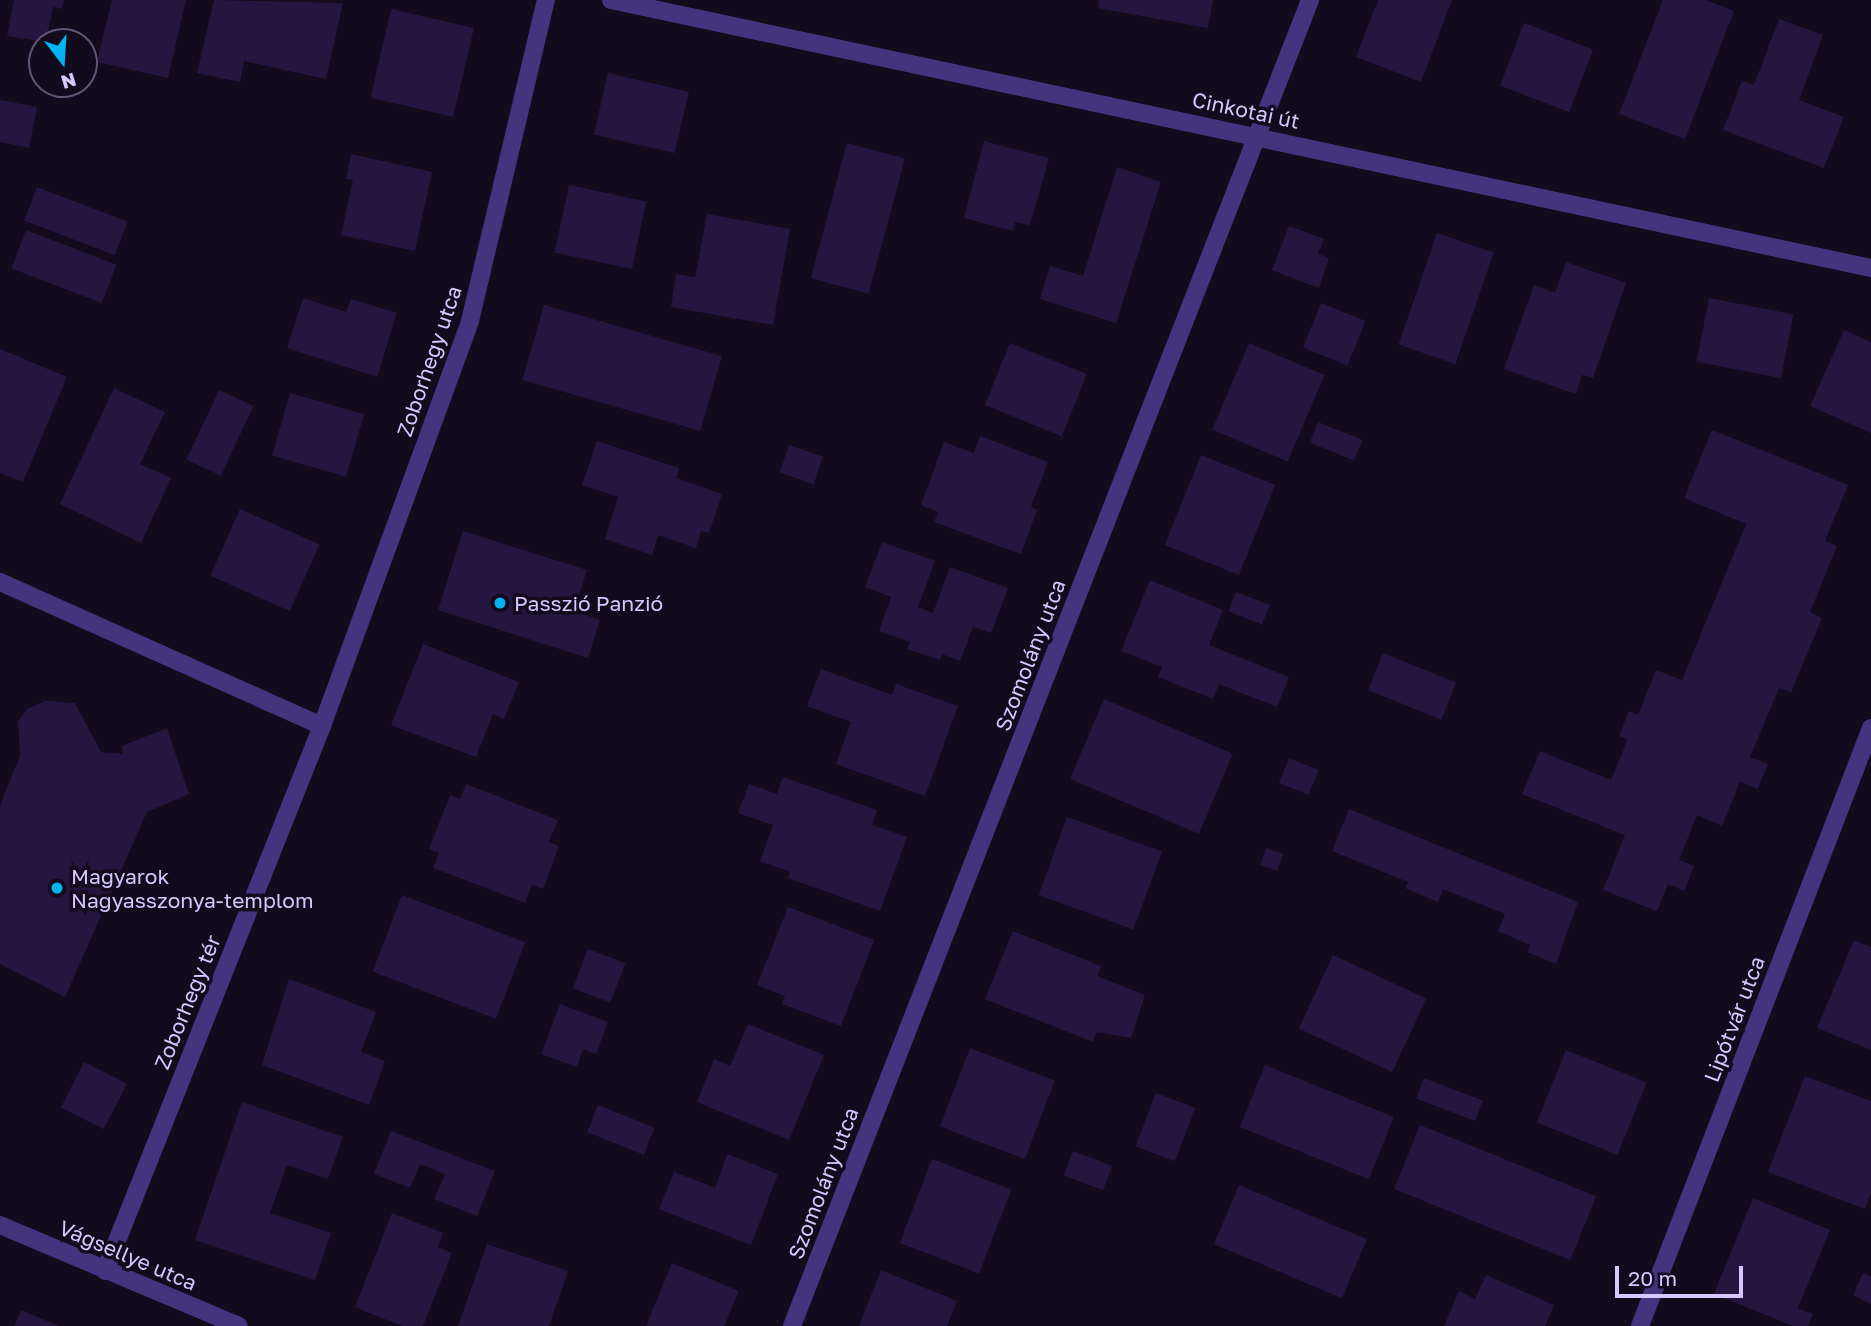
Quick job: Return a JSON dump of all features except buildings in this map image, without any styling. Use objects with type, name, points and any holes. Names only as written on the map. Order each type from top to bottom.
[{"type":"street","name":"Zoborhegy utca","points":[[322,726],[470,321],[546,0]]},
{"type":"street","name":"Cinkotai út","points":[[611,0],[1257,135],[1871,268]]},
{"type":"street","name":"Szomolány utca","points":[[792,1326],[1310,0]]},
{"type":"street","points":[[0,582],[322,726]]},
{"type":"street","name":"Zoborhegy tér","points":[[105,1272],[322,726]]},
{"type":"street","name":"Lipótvár utca","points":[[1640,1326],[1871,728]]},
{"type":"street","name":"Vágsellye utca","points":[[0,1226],[239,1326]]},
{"type":"place","name":"Passzió Panzió","points":[[500,603]]},
{"type":"place","name":"Magyarok Nagyasszonya-templom","points":[[57,888]]}]
